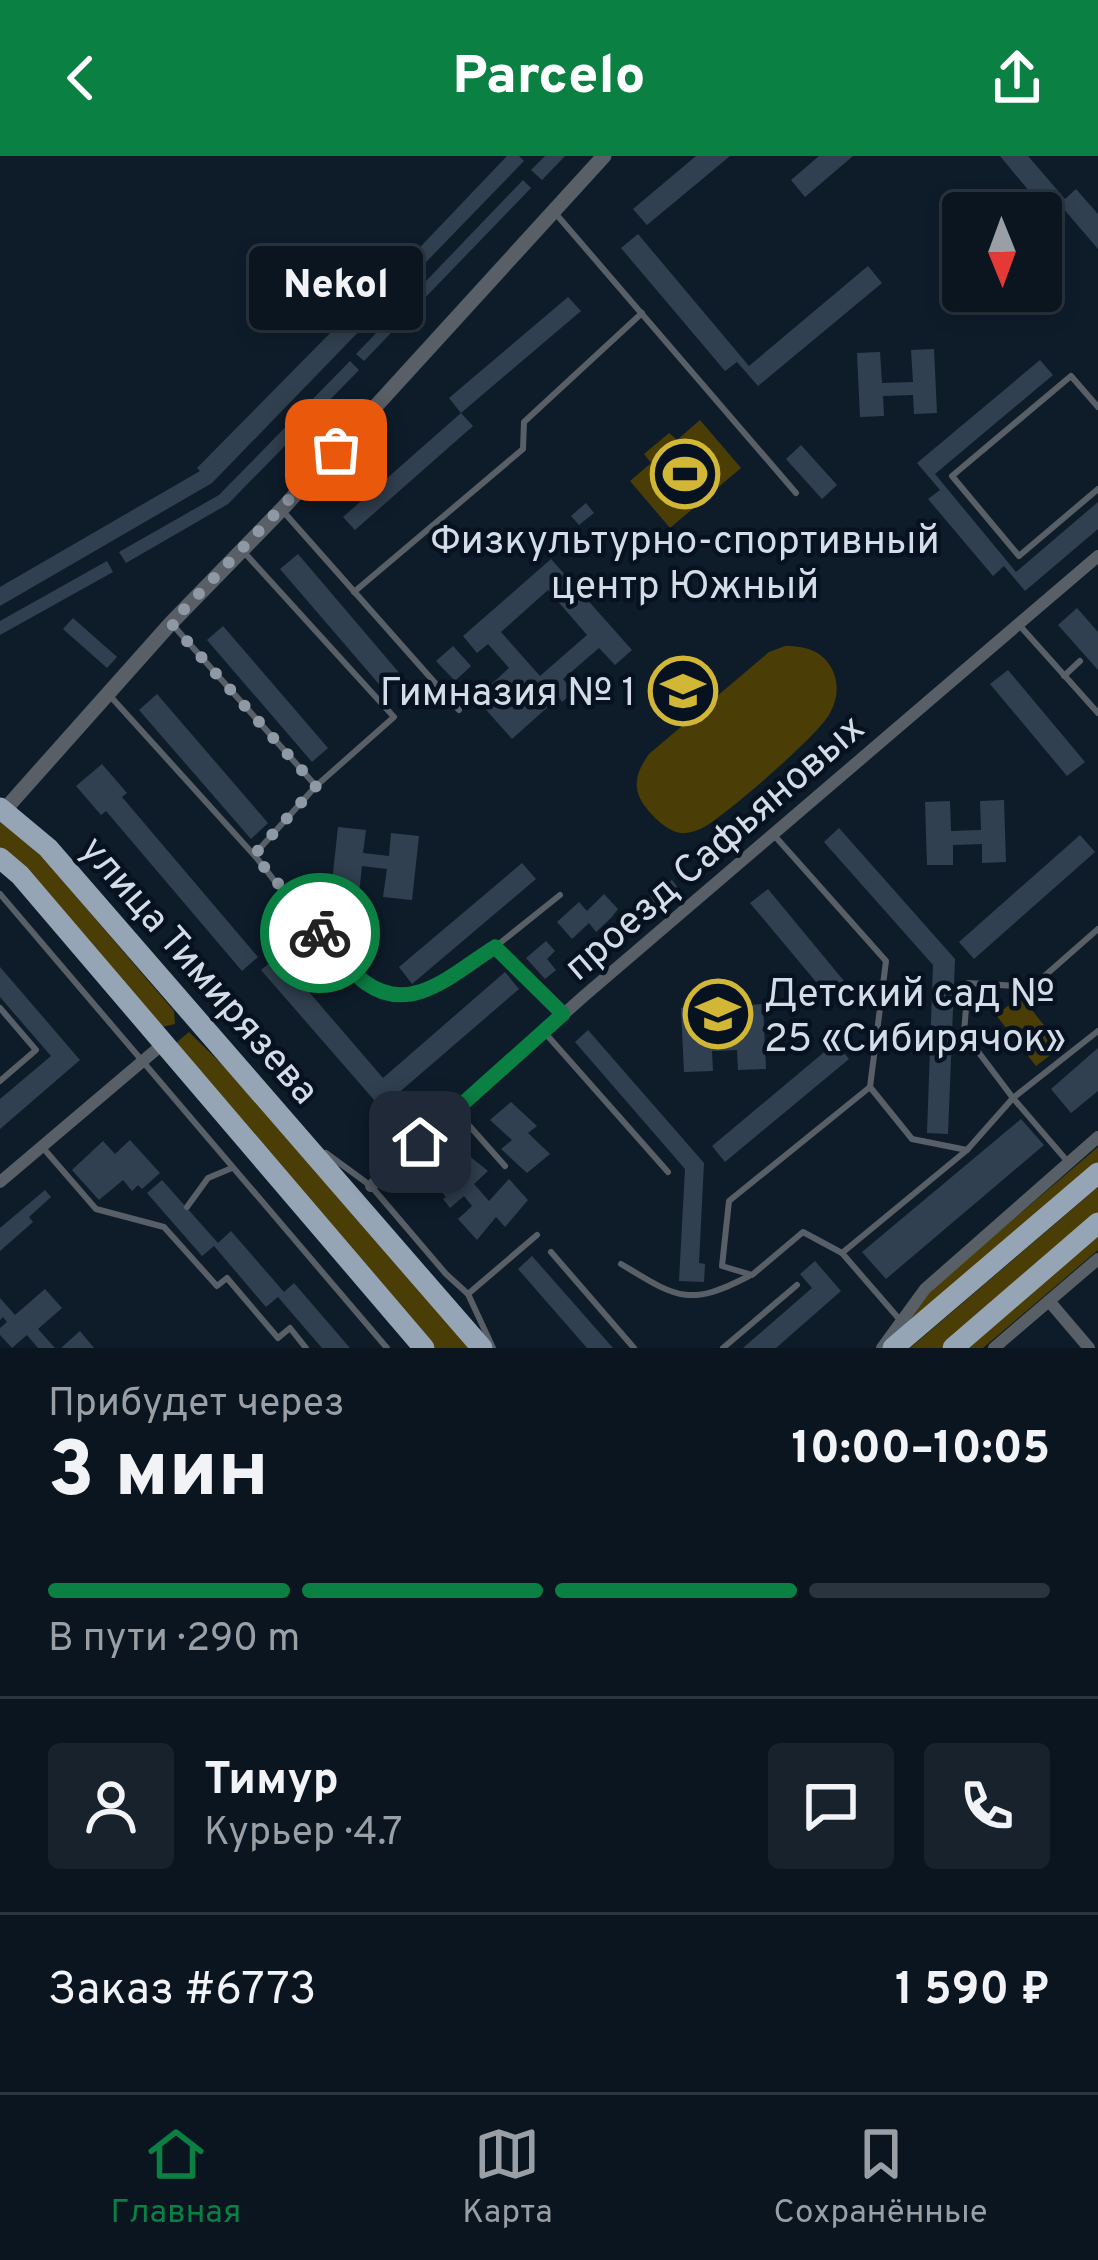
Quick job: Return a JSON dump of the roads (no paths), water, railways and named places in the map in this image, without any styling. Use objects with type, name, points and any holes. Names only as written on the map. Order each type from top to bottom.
[{"type":"main road","name":"улица Тимирязева","points":[[2,811],[48,848],[482,1348]]},
{"type":"main road","name":"улица Тимирязева","points":[[0,858],[20,875],[424,1348]]},
{"type":"main road","points":[[164,1043],[193,1016]]},
{"type":"main road","points":[[893,1348],[1098,1173]]},
{"type":"main road","points":[[953,1348],[1098,1223]]},
{"type":"street","points":[[2,811],[604,156]]},
{"type":"street","name":"проезд Сафьяновых","points":[[370,1186],[563,1014],[1098,556]]},
{"type":"street","points":[[1,1178],[164,1043]]},
{"type":"street","points":[[881,1348],[926,1288],[1098,1137]]},
{"type":"street","points":[[994,1348],[1098,1259]]},
{"type":"street","points":[[1048,1301],[1089,1348]]},
{"type":"lane","points":[[554,211],[796,493]]},
{"type":"lane","points":[[355,592],[524,449],[524,422],[643,313]]},
{"type":"lane","points":[[1098,407],[1071,376],[952,476],[1019,556],[1098,489]]},
{"type":"lane","points":[[282,509],[459,710]]},
{"type":"lane","points":[[243,551],[394,717],[316,786],[254,855]]},
{"type":"lane","points":[[171,623],[316,786]]},
{"type":"lane","points":[[1018,623],[1098,713]]},
{"type":"lane","points":[[1064,676],[1080,661]]},
{"type":"lane","points":[[109,694],[364,982],[390,995],[414,997],[495,947],[560,895]]},
{"type":"lane","points":[[752,1275],[722,1266],[729,1202],[870,1087],[886,961],[773,833]]},
{"type":"lane","points":[[0,894],[387,1348]]},
{"type":"lane","points":[[1068,1162],[964,1033],[968,983],[1032,987],[1098,929]]},
{"type":"lane","points":[[495,947],[563,1014]]},
{"type":"lane","points":[[0,1008],[36,1051],[0,1081]]},
{"type":"lane","points":[[544,1031],[668,1172]]},
{"type":"lane","points":[[842,1253],[967,1150],[1012,1098],[1098,1031]]},
{"type":"lane","points":[[870,1087],[912,1139],[967,1150]]},
{"type":"lane","points":[[455,1110],[506,1166]]},
{"type":"lane","points":[[289,1126],[370,1186],[469,1294],[493,1348]]},
{"type":"lane","points":[[42,1147],[96,1209],[168,1224],[217,1286],[226,1278],[278,1338],[290,1328],[306,1348]]},
{"type":"lane","points":[[187,1207],[208,1178],[234,1167]]},
{"type":"lane","points":[[621,1264],[678,1298],[722,1290],[752,1275],[803,1232],[842,1253],[901,1322]]},
{"type":"lane","points":[[469,1294],[537,1235]]},
{"type":"lane","points":[[551,1252],[634,1348]]},
{"type":"lane","points":[[723,1348],[797,1285]]},
{"type":"place","name":"Nekol","points":[[336,450]]},
{"type":"place","name":"Физкультурно-спортивный центр Южный","points":[[685,474]]},
{"type":"place","name":"Гимназия № 1","points":[[683,691]]},
{"type":"place","name":"Детский сад № 25 «Сибирячок»","points":[[718,1014]]}]
